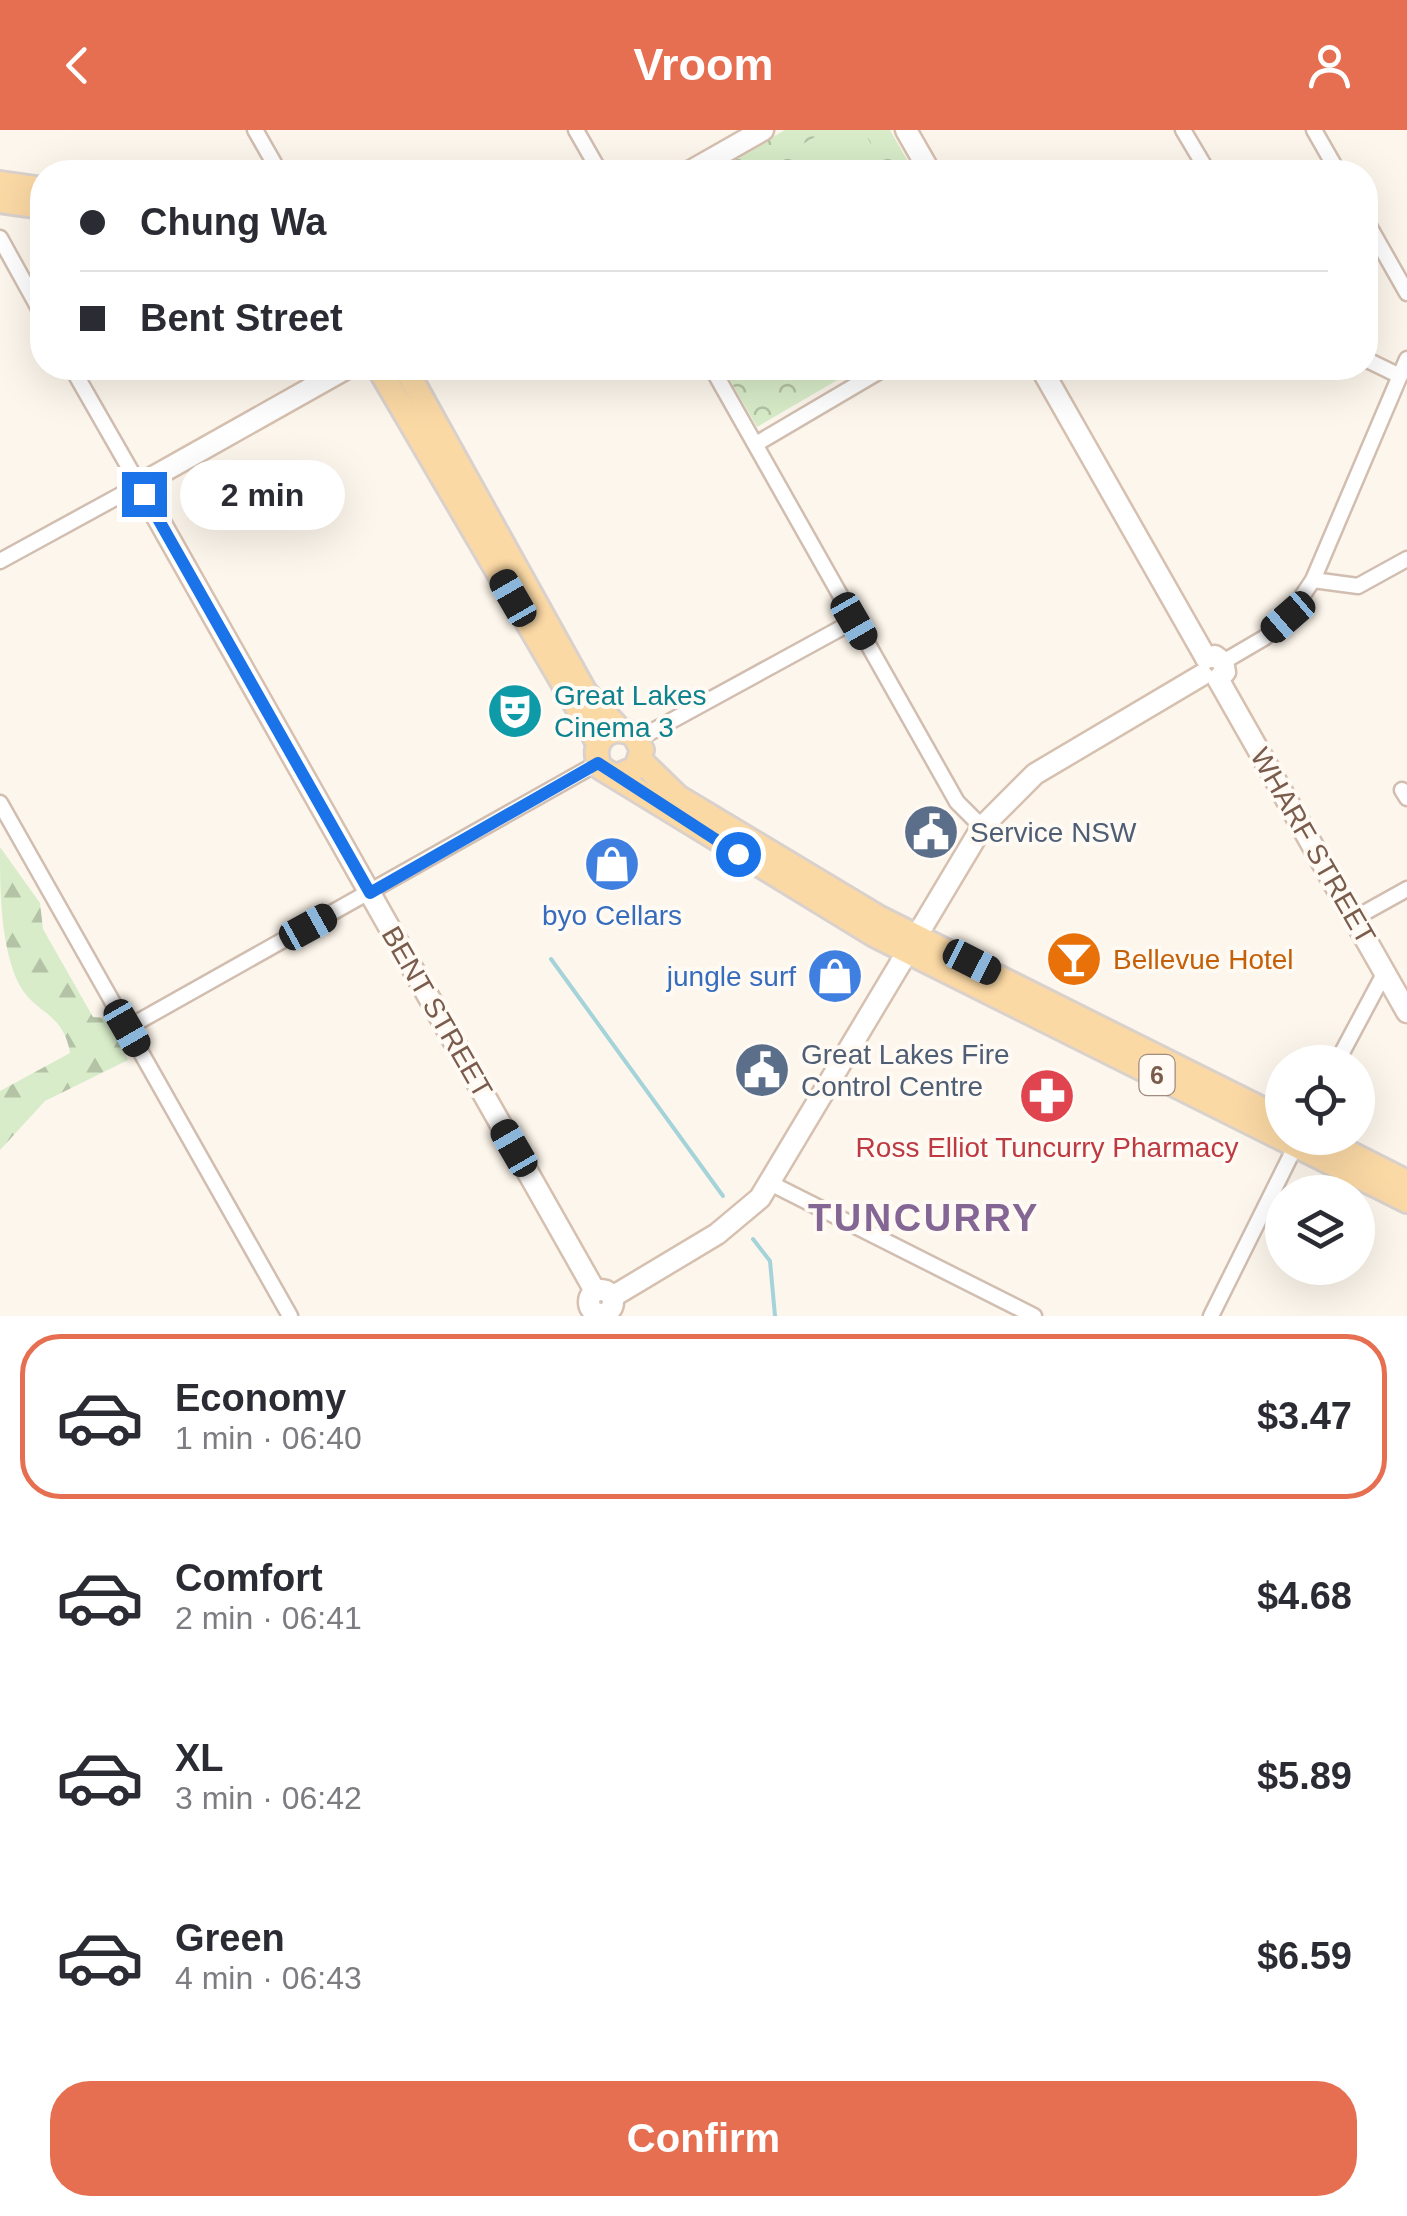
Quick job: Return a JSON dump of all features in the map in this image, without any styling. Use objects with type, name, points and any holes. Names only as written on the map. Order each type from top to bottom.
[{"type":"main road","points":[[0,183],[30,187]]},
{"type":"main road","points":[[0,201],[30,205]]},
{"type":"main road","name":"6","points":[[387,380],[604,760],[710,838],[1265,1129]]},
{"type":"main road","name":"6","points":[[412,380],[585,692],[678,797],[910,943],[1265,1111]]},
{"type":"main road","points":[[606,733],[633,743],[631,772],[604,760],[606,733]]},
{"type":"main road","name":"6","points":[[1316,1155],[1407,1201]]},
{"type":"main road","points":[[1354,1155],[1407,1182]]},
{"type":"street","points":[[255,130],[272,160]]},
{"type":"street","points":[[576,130],[593,160]]},
{"type":"street","points":[[710,160],[764,130]]},
{"type":"street","points":[[906,130],[923,160]]},
{"type":"street","points":[[1184,130],[1201,160]]},
{"type":"street","points":[[1314,130],[1331,160]]},
{"type":"street","points":[[0,238],[30,292]]},
{"type":"street","points":[[1378,243],[1407,293]]},
{"type":"street","points":[[598,1307],[717,1234],[753,1206],[982,827],[1034,774],[1264,638],[1288,617],[1312,580],[1407,359]]},
{"type":"street","points":[[1378,365],[1400,376]]},
{"type":"street","name":"BENT STREET","points":[[79,380],[370,893],[598,1307]]},
{"type":"street","points":[[0,561],[326,380]]},
{"type":"street","points":[[719,380],[957,802],[982,827]]},
{"type":"street","points":[[756,444],[865,380]]},
{"type":"street","name":"WHARF STREET","points":[[1048,380],[1407,1012]]},
{"type":"street","points":[[1312,580],[1358,586],[1407,559]]},
{"type":"street","points":[[633,743],[854,621]]},
{"type":"street","points":[[127,1028],[604,760]]},
{"type":"street","points":[[0,803],[290,1316]]},
{"type":"street","points":[[1355,918],[1407,889]]},
{"type":"street","points":[[1346,1045],[1385,972]]},
{"type":"street","points":[[1211,1316],[1291,1155]]},
{"type":"street","points":[[770,1183],[1034,1316]]},
{"type":"green space","points":[[785,130],[890,130],[907,160],[733,160]]},
{"type":"green space","points":[[827,130],[863,130],[880,160],[794,160],[789,152]]},
{"type":"green space","points":[[730,380],[837,380],[757,427]]},
{"type":"green space","points":[[0,847],[40,903],[43,929],[93,1017],[107,1018],[128,1060],[45,1101],[0,1150],[0,1091],[70,1053],[62,1029],[26,995],[13,971],[2,918]]},
{"type":"waterway","points":[[551,959],[723,1196]]},
{"type":"waterway","points":[[753,1239],[770,1261],[775,1316]]},
{"type":"place","name":"Great Lakes Cinema 3","points":[[515,711]]},
{"type":"place","name":"Service NSW","points":[[931,832]]},
{"type":"place","name":"byo Cellars","points":[[612,864]]},
{"type":"place","name":"Bellevue Hotel","points":[[1074,959]]},
{"type":"place","name":"jungle surf","points":[[835,976]]},
{"type":"place","name":"Great Lakes Fire Control Centre","points":[[762,1070]]},
{"type":"place","name":"Ross Elliot Tuncurry Pharmacy","points":[[1047,1096]]},
{"type":"district","name":"TUNCURRY","points":[[924,1218]]},
{"type":"route","points":[[144,494],[370,893],[598,763],[606,772],[738,854]]}]
